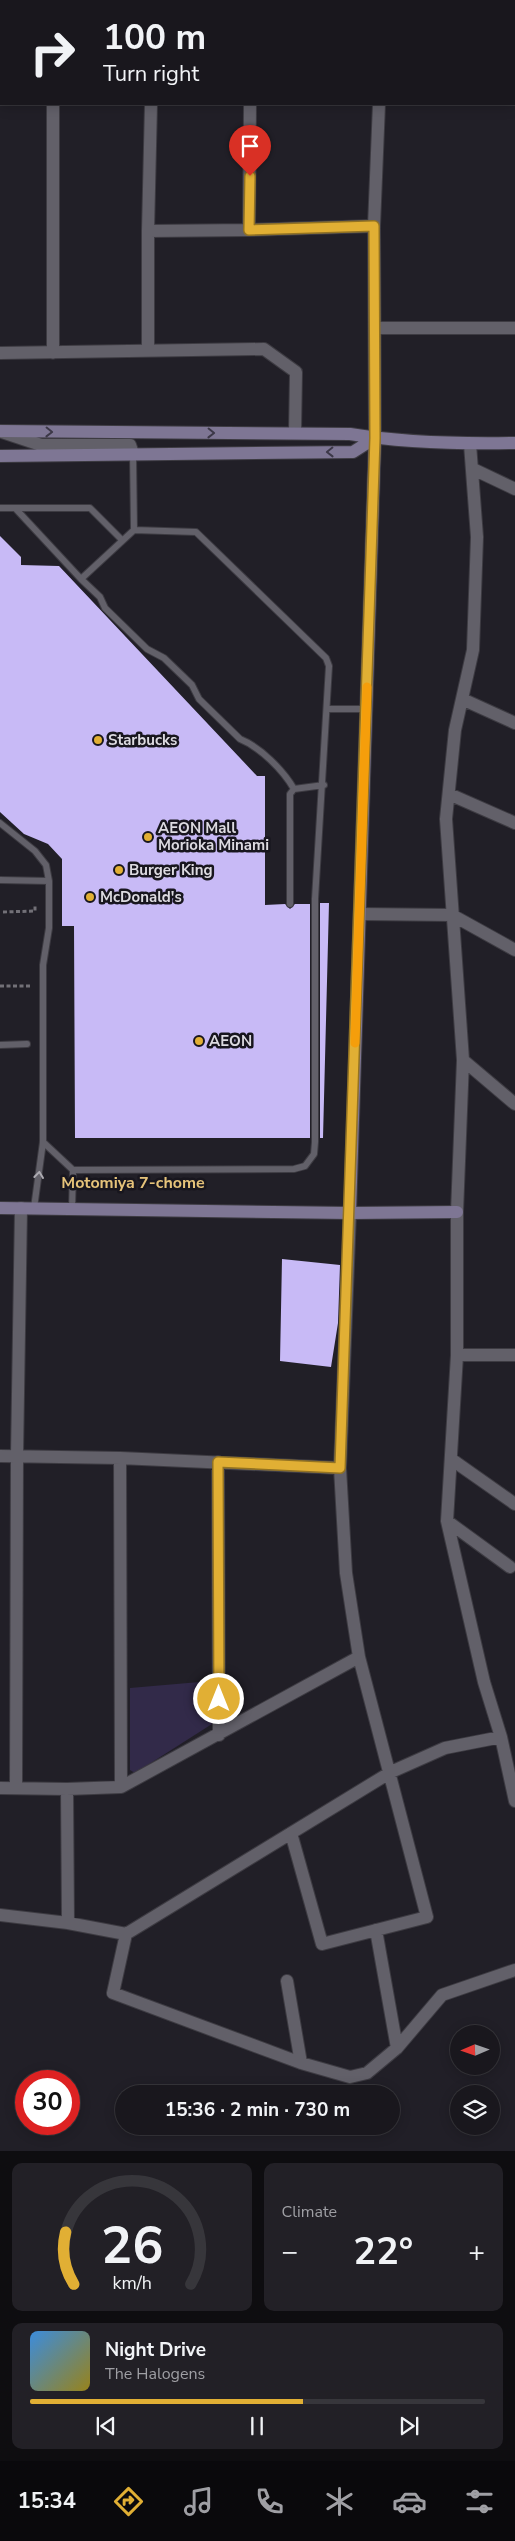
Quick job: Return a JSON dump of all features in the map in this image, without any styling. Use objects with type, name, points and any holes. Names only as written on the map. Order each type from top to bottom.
[{"type":"street","points":[[53,105],[53,353]]},
{"type":"street","points":[[148,351],[151,105]]},
{"type":"street","points":[[249,230],[250,105]]},
{"type":"street","points":[[291,1833],[322,1944],[427,1917],[391,1772],[359,1657],[346,1573],[340,1468],[375,438],[376,328],[374,226],[379,105]]},
{"type":"street","points":[[148,231],[374,226]]},
{"type":"street","points":[[376,328],[515,328]]},
{"type":"street","points":[[0,353],[264,349],[296,372],[295,433]]},
{"type":"street","points":[[0,431],[41,445],[130,445],[133,454]]},
{"type":"street","points":[[0,431],[350,434],[375,438],[470,444],[515,443]]},
{"type":"street","points":[[0,456],[353,452],[375,438]]},
{"type":"street","points":[[470,444],[477,537],[473,650],[455,730],[446,819],[452,915],[456,939],[463,1060],[457,1212],[457,1355],[447,1522],[484,1682],[501,1736],[515,1801]]},
{"type":"street","points":[[473,469],[515,489]]},
{"type":"street","points":[[462,699],[515,723]]},
{"type":"street","points":[[448,794],[515,823]]},
{"type":"street","points":[[360,914],[452,915],[515,950]]},
{"type":"street","points":[[463,1060],[515,1104]]},
{"type":"street","points":[[0,1208],[350,1213],[457,1212]]},
{"type":"street","points":[[16,1788],[17,1456],[21,1208]]},
{"type":"street","points":[[457,1355],[515,1355]]},
{"type":"street","points":[[0,1456],[120,1458],[340,1468]]},
{"type":"street","points":[[120,1458],[121,1787]]},
{"type":"street","points":[[451,1459],[515,1504]]},
{"type":"street","points":[[218,1462],[219,1735]]},
{"type":"street","points":[[447,1522],[510,1567]]},
{"type":"street","points":[[0,1788],[67,1789],[121,1787],[359,1657]]},
{"type":"street","points":[[0,1915],[68,1923],[126,1934],[391,1772],[445,1748],[501,1736]]},
{"type":"street","points":[[67,1789],[68,1923]]},
{"type":"street","points":[[376,1930],[397,2048]]},
{"type":"street","points":[[126,1934],[113,1993],[300,2063],[350,2077],[367,2073],[397,2048],[442,1996],[515,1970]]},
{"type":"street","points":[[287,1981],[300,2063]]},
{"type":"lane","points":[[133,454],[134,530]]},
{"type":"lane","points":[[0,508],[90,508],[122,540]]},
{"type":"lane","points":[[15,508],[100,597],[105,608],[147,649],[164,658],[192,685],[199,699],[240,739],[249,743],[288,778],[294,789]]},
{"type":"lane","points":[[43,1142],[72,1170],[294,1169],[305,1166],[314,1154],[315,899],[324,785],[329,666],[326,658],[196,532],[134,530],[81,579]]},
{"type":"lane","points":[[327,709],[366,709]]},
{"type":"lane","points":[[290,904],[290,794],[294,789],[324,785]]},
{"type":"lane","points":[[0,823],[35,851],[46,865],[49,881],[49,928],[43,965],[43,1142],[34,1208]]},
{"type":"lane","points":[[0,880],[49,881]]},
{"type":"lane","points":[[0,1045],[27,1044]]},
{"type":"lane","points":[[72,1170],[72,1209]]},
{"type":"path","points":[[3,912],[35,912],[35,904]]},
{"type":"path","points":[[0,986],[31,986]]},
{"type":"shaded area","points":[[211,1681],[212,1724],[135,1773],[130,1770],[130,1688]]},
{"type":"building","name":"AEON Mall Morioka Minami","points":[[0,536],[21,557],[21,565],[59,566],[257,776],[265,776],[265,905],[285,904],[290,909],[295,904],[310,904],[310,1138],[75,1138],[74,926],[62,926],[62,859],[48,844],[24,834],[0,812]]},
{"type":"building","points":[[320,903],[329,903],[323,1138],[320,1138]]},
{"type":"building","points":[[282,1259],[340,1265],[338,1323],[331,1367],[280,1361]]},
{"type":"slow traffic","points":[[355,1043],[367,687]]},
{"type":"place","name":"Starbucks","points":[[98,740]]},
{"type":"place","name":"AEON Mall Morioka Minami","points":[[148,837]]},
{"type":"place","name":"Burger King","points":[[119,870]]},
{"type":"place","name":"McDonald's","points":[[90,897]]},
{"type":"place","name":"AEON","points":[[199,1041]]},
{"type":"district","name":"Motomiya 7-chome","points":[[133,1182]]},
{"type":"route","points":[[219,1699],[218,1462],[340,1468],[375,438],[376,328],[374,226],[249,230],[250,176]]}]
